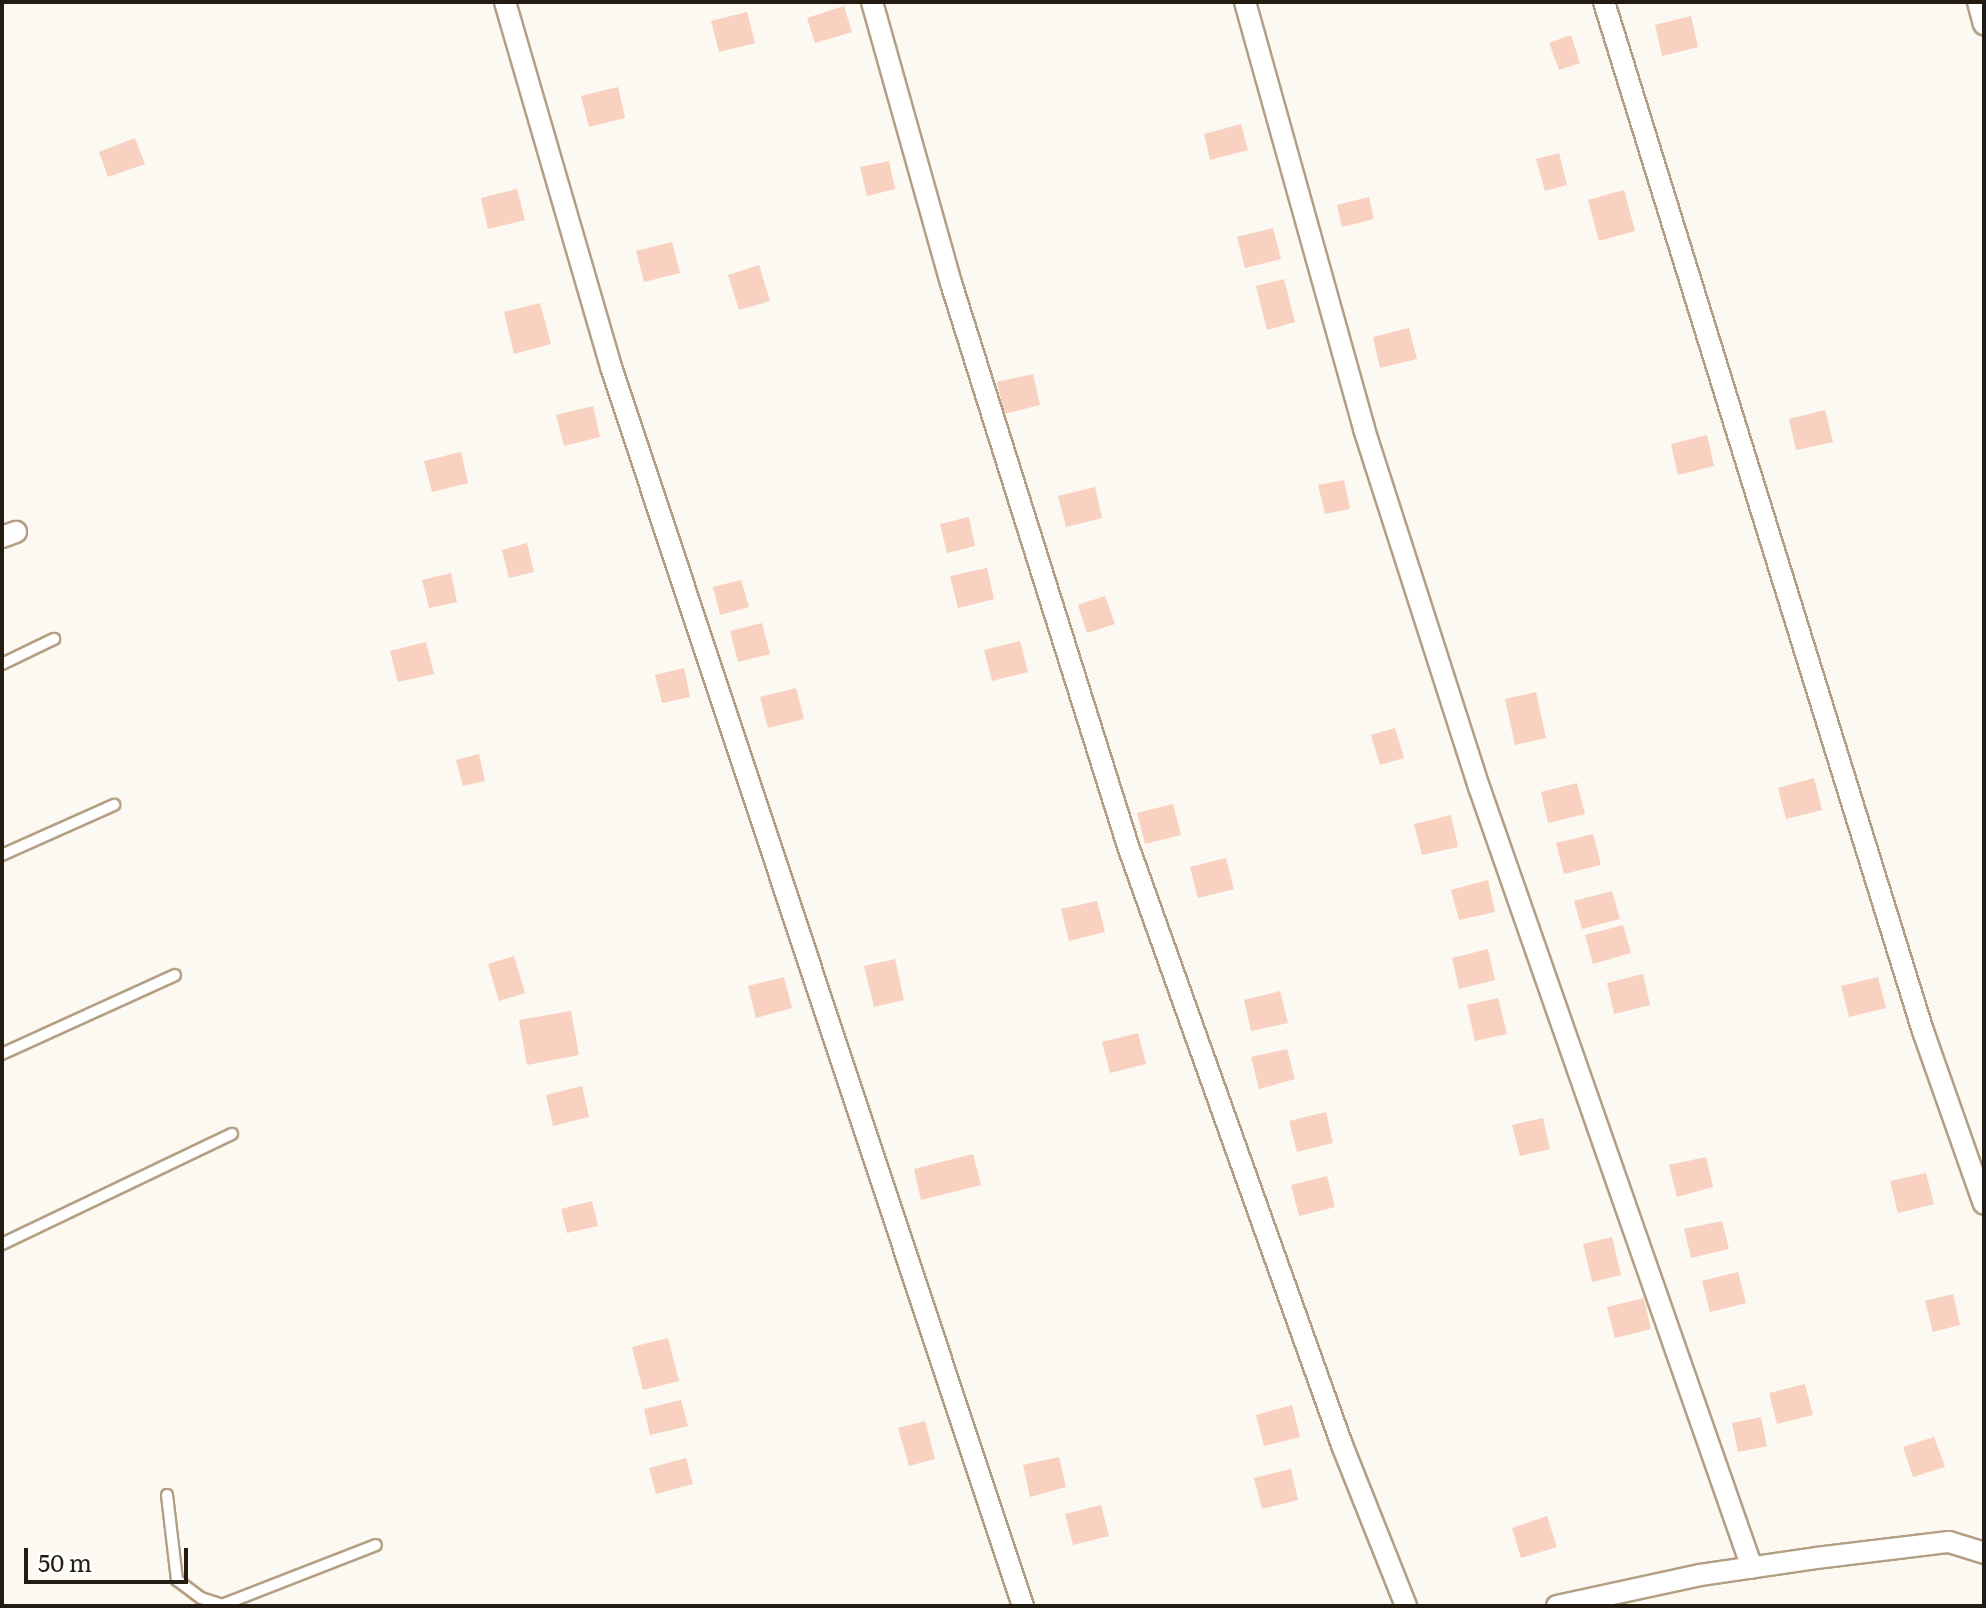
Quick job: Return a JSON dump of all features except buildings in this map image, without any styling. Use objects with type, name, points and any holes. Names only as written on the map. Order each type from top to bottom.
[{"type":"street","points":[[505,2],[611,367],[1023,1606]]},
{"type":"street","points":[[872,2],[956,298],[1128,846],[1342,1445],[1406,1606]]},
{"type":"street","points":[[1245,2],[1364,429],[1479,787],[1752,1568]]},
{"type":"street","points":[[1604,2],[1923,1031],[1984,1204]]},
{"type":"street","points":[[1978,2],[1984,24]]},
{"type":"street","points":[[1557,1606],[1700,1575],[1949,1542],[1984,1553]]},
{"type":"lane","points":[[2,664],[54,639]]},
{"type":"lane","points":[[2,855],[114,805]]},
{"type":"lane","points":[[2,1054],[175,975]]},
{"type":"lane","points":[[2,1244],[232,1134]]},
{"type":"lane","points":[[167,1495],[177,1580],[201,1598],[222,1605],[376,1545]]}]
